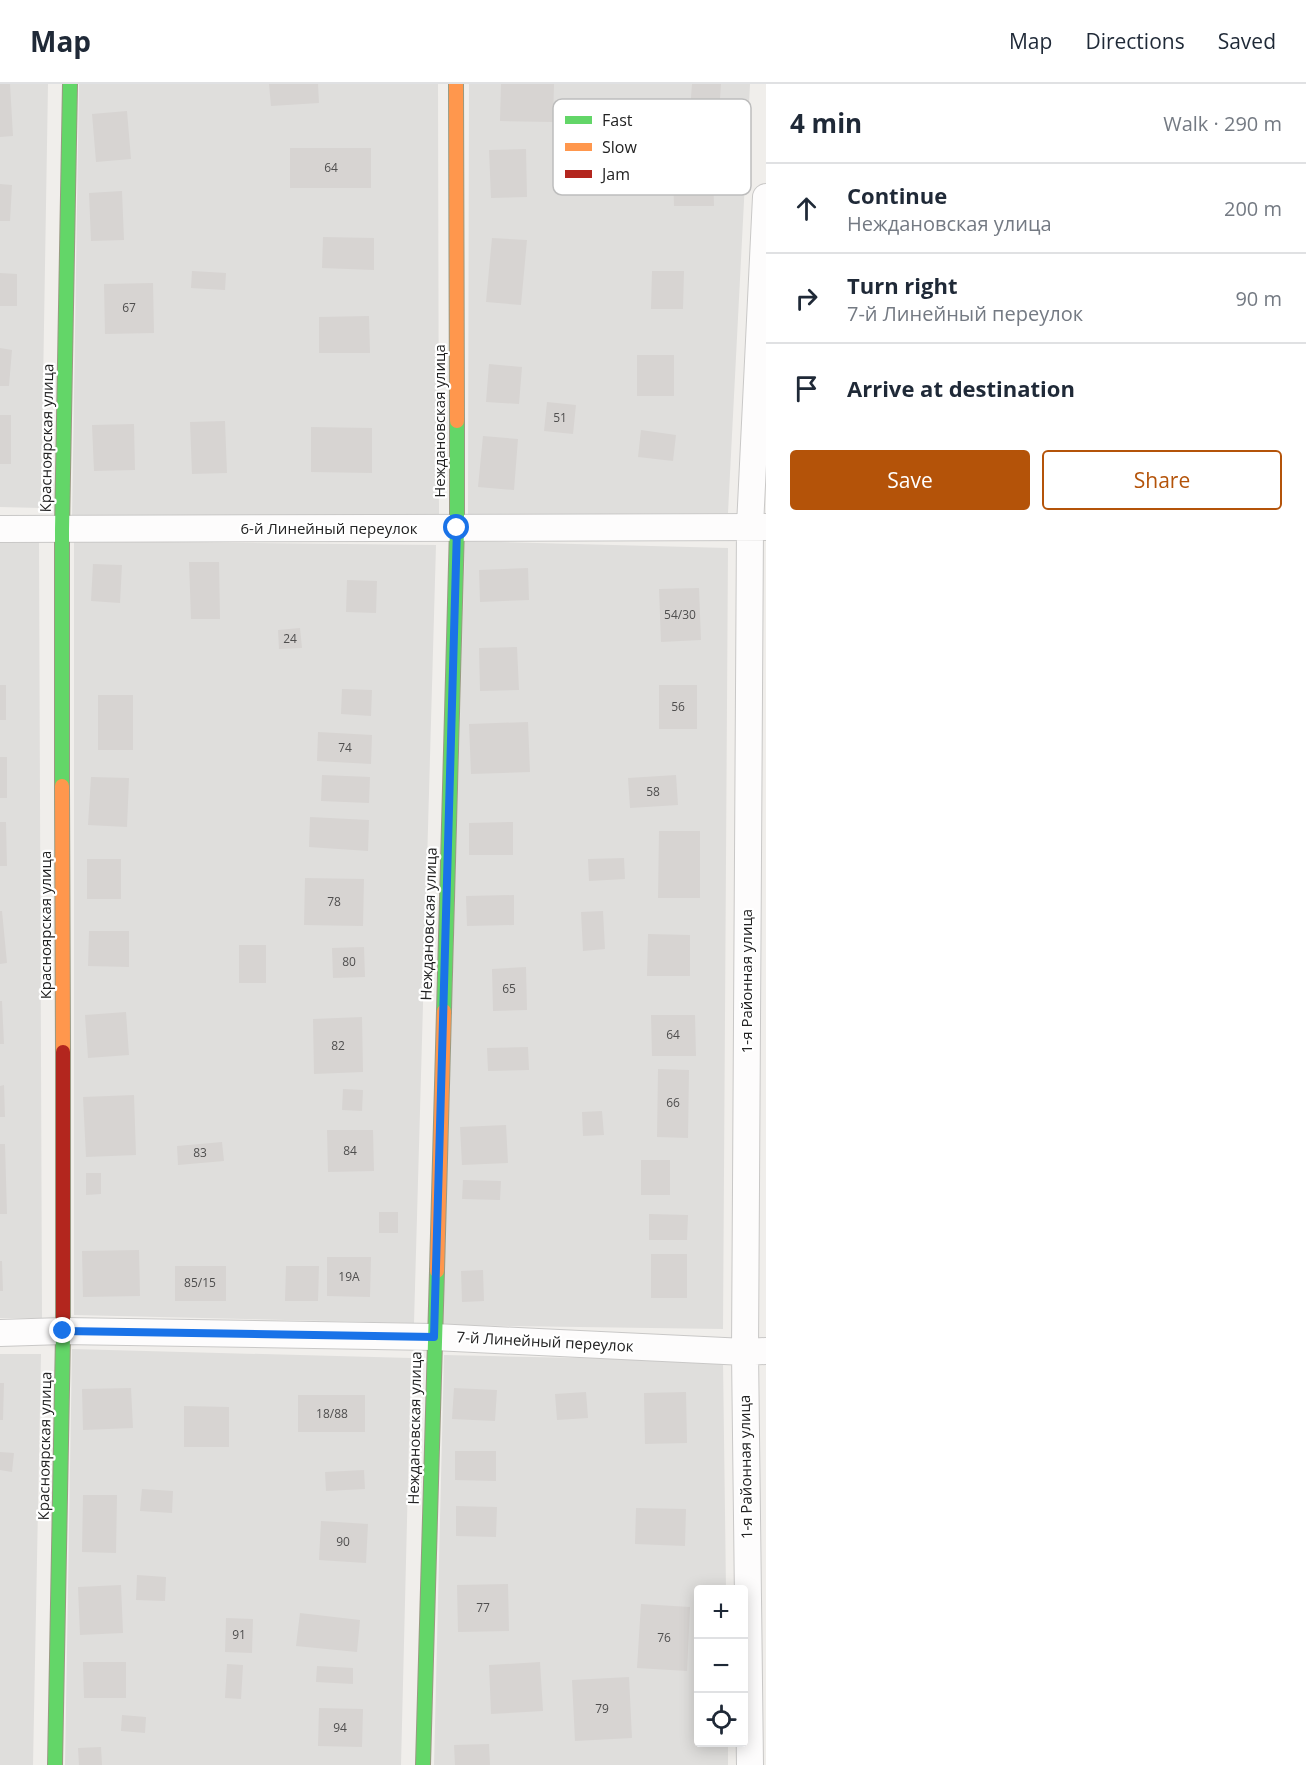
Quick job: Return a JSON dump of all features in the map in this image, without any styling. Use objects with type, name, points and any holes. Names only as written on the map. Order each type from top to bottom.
[{"type":"street","name":"Красноярская улица","points":[[55,1765],[63,1331],[62,530],[70,84]]},
{"type":"street","name":"Неждановская улица","points":[[423,1765],[457,528],[456,84]]},
{"type":"street","name":"1-я Районная улица","points":[[750,1765],[758,1673],[755,1352],[758,527],[766,197]]},
{"type":"street","name":"6-й Линейный переулок","points":[[0,529],[758,527]]},
{"type":"street","name":"7-й Линейный переулок","points":[[0,1333],[63,1331],[434,1337],[755,1352]]},
{"type":"shaded area","points":[[0,84],[48,84],[41,508],[0,507]]},
{"type":"shaded area","points":[[79,84],[438,84],[439,515],[72,519]]},
{"type":"shaded area","points":[[469,84],[750,84],[749,99],[553,99],[553,195],[744,195],[728,513],[468,515]]},
{"type":"shaded area","points":[[74,541],[436,545],[414,1323],[74,1315]]},
{"type":"shaded area","points":[[465,541],[728,548],[723,1329],[443,1325]]},
{"type":"shaded area","points":[[0,542],[39,542],[42,1318],[0,1318]]},
{"type":"shaded area","points":[[72,1349],[411,1358],[401,1765],[65,1765]]},
{"type":"shaded area","points":[[0,1354],[41,1354],[33,1765],[0,1765]]},
{"type":"shaded area","points":[[444,1355],[723,1361],[726,1585],[694,1585],[694,1747],[728,1747],[728,1765],[434,1765]]},
{"type":"building","points":[[0,84],[10,84],[13,136],[0,137]]},
{"type":"building","points":[[269,84],[318,84],[319,103],[271,106]]},
{"type":"building","points":[[501,84],[554,84],[553,122],[500,121]]},
{"type":"building","points":[[692,84],[721,84],[720,99],[691,99]]},
{"type":"building","points":[[127,111],[131,159],[96,162],[92,114]]},
{"type":"building","points":[[290,148],[371,148],[371,188],[290,188]]},
{"type":"building","points":[[526,149],[527,197],[491,198],[489,150]]},
{"type":"building","points":[[0,184],[12,185],[10,221],[0,221]]},
{"type":"building","points":[[122,191],[124,240],[91,241],[89,193]]},
{"type":"building","points":[[674,195],[714,195],[714,206],[674,206]]},
{"type":"building","points":[[323,237],[374,238],[374,270],[322,268]]},
{"type":"building","points":[[492,238],[527,240],[521,305],[486,302]]},
{"type":"building","points":[[192,271],[226,273],[225,290],[191,288]]},
{"type":"building","points":[[652,271],[684,271],[683,309],[651,309]]},
{"type":"building","points":[[0,273],[17,274],[17,306],[0,306]]},
{"type":"building","points":[[153,283],[154,333],[105,334],[104,284]]},
{"type":"building","points":[[369,316],[370,353],[319,353],[319,317]]},
{"type":"building","points":[[0,348],[12,350],[9,386],[0,386]]},
{"type":"building","points":[[637,355],[674,355],[674,396],[637,396]]},
{"type":"building","points":[[489,364],[522,367],[519,404],[486,402]]},
{"type":"building","points":[[547,402],[576,405],[573,434],[544,431]]},
{"type":"building","points":[[0,415],[11,415],[11,464],[0,464]]},
{"type":"building","points":[[225,421],[227,473],[192,474],[190,422]]},
{"type":"building","points":[[134,424],[135,470],[94,471],[92,425]]},
{"type":"building","points":[[311,427],[372,428],[372,473],[311,472]]},
{"type":"building","points":[[641,430],[676,435],[673,461],[638,457]]},
{"type":"building","points":[[483,436],[518,439],[514,490],[478,487]]},
{"type":"building","points":[[189,562],[219,562],[220,619],[191,619]]},
{"type":"building","points":[[93,564],[122,565],[120,603],[91,601]]},
{"type":"building","points":[[528,568],[529,600],[480,602],[479,570]]},
{"type":"building","points":[[347,580],[377,581],[376,613],[346,612]]},
{"type":"building","points":[[699,588],[701,640],[661,642],[659,589]]},
{"type":"building","points":[[300,628],[302,648],[279,649],[278,630]]},
{"type":"building","points":[[517,647],[519,690],[480,691],[479,648]]},
{"type":"building","points":[[0,685],[6,685],[6,720],[0,720]]},
{"type":"building","points":[[659,685],[697,685],[697,729],[659,729]]},
{"type":"building","points":[[342,689],[372,690],[371,716],[341,714]]},
{"type":"building","points":[[98,695],[133,695],[133,750],[98,750]]},
{"type":"building","points":[[528,722],[530,772],[471,774],[469,724]]},
{"type":"building","points":[[318,732],[372,735],[371,764],[317,761]]},
{"type":"building","points":[[0,757],[7,757],[7,798],[0,798]]},
{"type":"building","points":[[322,775],[370,777],[369,803],[321,801]]},
{"type":"building","points":[[676,775],[678,805],[630,808],[628,778]]},
{"type":"building","points":[[91,777],[129,778],[127,827],[88,825]]},
{"type":"building","points":[[310,817],[369,820],[368,851],[309,847]]},
{"type":"building","points":[[0,822],[6,822],[7,866],[0,866]]},
{"type":"building","points":[[513,822],[513,855],[469,855],[469,823]]},
{"type":"building","points":[[659,831],[700,831],[700,898],[658,898]]},
{"type":"building","points":[[624,858],[625,879],[589,881],[588,859]]},
{"type":"building","points":[[87,859],[121,859],[121,899],[87,899]]},
{"type":"building","points":[[305,878],[364,879],[363,926],[304,925]]},
{"type":"building","points":[[514,895],[514,925],[467,926],[466,896]]},
{"type":"building","points":[[0,911],[2,911],[7,963],[0,964]]},
{"type":"building","points":[[603,911],[605,949],[583,951],[581,912]]},
{"type":"building","points":[[89,931],[129,931],[129,967],[88,966]]},
{"type":"building","points":[[648,934],[690,935],[690,976],[647,976]]},
{"type":"building","points":[[239,945],[266,945],[266,983],[239,983]]},
{"type":"building","points":[[364,947],[365,977],[333,978],[332,948]]},
{"type":"building","points":[[526,967],[527,1010],[493,1011],[492,969]]},
{"type":"building","points":[[0,1001],[2,1001],[4,1044],[0,1044]]},
{"type":"building","points":[[126,1012],[129,1055],[88,1058],[85,1015]]},
{"type":"building","points":[[651,1015],[695,1015],[696,1056],[652,1056]]},
{"type":"building","points":[[362,1017],[363,1072],[314,1074],[313,1019]]},
{"type":"building","points":[[528,1047],[529,1070],[488,1071],[487,1048]]},
{"type":"building","points":[[658,1069],[689,1070],[688,1138],[657,1137]]},
{"type":"building","points":[[4,1085],[5,1117],[0,1117],[0,1086]]},
{"type":"building","points":[[343,1089],[363,1090],[362,1111],[342,1110]]},
{"type":"building","points":[[134,1095],[136,1155],[86,1157],[83,1097]]},
{"type":"building","points":[[602,1111],[604,1135],[583,1136],[582,1112]]},
{"type":"building","points":[[506,1125],[508,1163],[462,1165],[460,1127]]},
{"type":"building","points":[[327,1130],[373,1130],[374,1171],[328,1172]]},
{"type":"building","points":[[222,1142],[224,1161],[178,1165],[177,1146]]},
{"type":"building","points":[[0,1144],[5,1144],[7,1214],[0,1214]]},
{"type":"building","points":[[641,1160],[670,1160],[670,1195],[641,1195]]},
{"type":"building","points":[[86,1173],[101,1173],[101,1194],[86,1195]]},
{"type":"building","points":[[463,1180],[501,1181],[500,1200],[462,1199]]},
{"type":"building","points":[[379,1212],[398,1212],[398,1233],[379,1233]]},
{"type":"building","points":[[649,1214],[688,1215],[687,1240],[649,1240]]},
{"type":"building","points":[[139,1250],[140,1296],[83,1297],[82,1251]]},
{"type":"building","points":[[651,1254],[687,1254],[687,1298],[651,1298]]},
{"type":"building","points":[[327,1257],[371,1257],[370,1297],[327,1296]]},
{"type":"building","points":[[0,1261],[2,1261],[3,1291],[0,1291]]},
{"type":"building","points":[[175,1266],[226,1266],[226,1301],[175,1301]]},
{"type":"building","points":[[286,1266],[319,1266],[318,1301],[285,1301]]},
{"type":"building","points":[[483,1270],[484,1301],[462,1302],[461,1271]]},
{"type":"building","points":[[0,1383],[4,1383],[3,1420],[0,1420]]},
{"type":"building","points":[[131,1388],[133,1428],[83,1430],[82,1389]]},
{"type":"building","points":[[454,1388],[497,1390],[495,1421],[452,1419]]},
{"type":"building","points":[[586,1392],[588,1418],[557,1420],[555,1394]]},
{"type":"building","points":[[686,1392],[687,1443],[645,1444],[644,1393]]},
{"type":"building","points":[[298,1395],[365,1395],[365,1432],[298,1432]]},
{"type":"building","points":[[184,1406],[229,1407],[229,1447],[184,1447]]},
{"type":"building","points":[[455,1451],[496,1451],[496,1481],[455,1480]]},
{"type":"building","points":[[0,1452],[14,1453],[12,1472],[0,1470]]},
{"type":"building","points":[[364,1470],[365,1489],[326,1491],[325,1472]]},
{"type":"building","points":[[142,1489],[173,1491],[172,1513],[140,1511]]},
{"type":"building","points":[[83,1495],[117,1495],[116,1553],[82,1552]]},
{"type":"building","points":[[456,1506],[497,1507],[496,1537],[456,1536]]},
{"type":"building","points":[[636,1508],[686,1509],[685,1546],[635,1544]]},
{"type":"building","points":[[321,1521],[368,1524],[366,1563],[319,1560]]},
{"type":"building","points":[[137,1575],[166,1577],[165,1601],[136,1600]]},
{"type":"building","points":[[508,1584],[509,1631],[458,1632],[457,1585]]},
{"type":"building","points":[[121,1585],[123,1633],[80,1635],[78,1587]]},
{"type":"building","points":[[641,1604],[690,1607],[687,1671],[637,1668]]},
{"type":"building","points":[[300,1613],[360,1620],[357,1652],[296,1646]]},
{"type":"building","points":[[226,1618],[253,1619],[252,1653],[225,1652]]},
{"type":"building","points":[[83,1662],[126,1662],[126,1698],[84,1698]]},
{"type":"building","points":[[540,1662],[543,1711],[491,1714],[489,1665]]},
{"type":"building","points":[[227,1664],[243,1665],[241,1699],[225,1698]]},
{"type":"building","points":[[317,1666],[353,1668],[353,1684],[316,1682]]},
{"type":"building","points":[[629,1677],[632,1738],[575,1741],[572,1680]]},
{"type":"building","points":[[319,1708],[363,1709],[362,1747],[318,1746]]},
{"type":"building","points":[[122,1715],[146,1717],[145,1733],[121,1731]]},
{"type":"building","points":[[489,1744],[490,1765],[455,1765],[454,1745]]},
{"type":"building","points":[[101,1747],[102,1765],[79,1765],[78,1748]]},
{"type":"traffic: fast","points":[[62,786],[62,530],[70,84]]},
{"type":"traffic: fast","points":[[444,1011],[457,528],[457,421]]},
{"type":"traffic: fast","points":[[423,1765],[437,1271]]},
{"type":"traffic: fast","points":[[55,1765],[63,1335]]},
{"type":"traffic: slow","points":[[456,84],[457,421]]},
{"type":"traffic: slow","points":[[62,786],[63,1052]]},
{"type":"traffic: slow","points":[[437,1271],[444,1011]]},
{"type":"traffic: jam","points":[[63,1052],[63,1335]]},
{"type":"route","points":[[63,1331],[434,1337],[457,528]]}]
